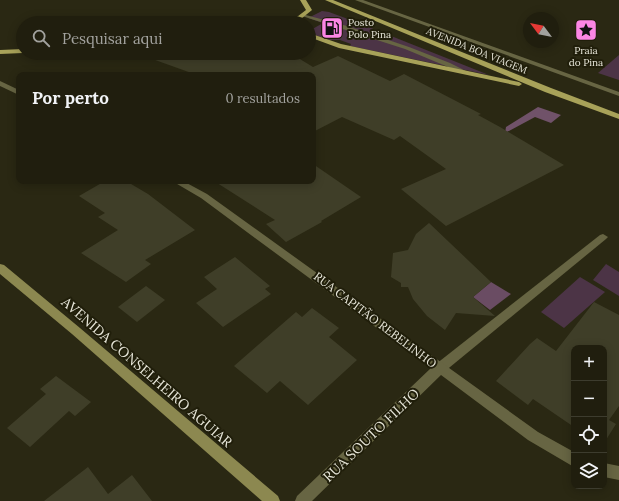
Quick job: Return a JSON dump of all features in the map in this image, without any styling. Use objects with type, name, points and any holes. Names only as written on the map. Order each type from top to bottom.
[{"type":"main road","points":[[303,0],[309,10],[304,15]]},
{"type":"main road","name":"AVENIDA BOA VIAGEM","points":[[328,0],[548,90],[619,117]]},
{"type":"main road","points":[[316,38],[339,46],[548,90]]},
{"type":"main road","points":[[0,52],[16,51]]},
{"type":"main road","name":"AVENIDA CONSELHEIRO AGUIAR","points":[[0,268],[76,330],[273,501]]},
{"type":"street","points":[[358,0],[619,94]]},
{"type":"street","points":[[316,19],[419,53],[467,72]]},
{"type":"street","points":[[0,83],[16,91]]},
{"type":"street","name":"RUA CAPITÃO REBELINHO","points":[[182,184],[204,196],[274,246],[533,436],[571,458]]},
{"type":"street","name":"RUA SOUTO FILHO","points":[[302,501],[440,368],[603,237]]},
{"type":"street","points":[[607,471],[619,473]]},
{"type":"shaded area","points":[[322,11],[329,12],[489,75],[350,46],[351,44],[340,40],[330,40],[316,35],[316,27],[323,23],[316,21],[316,16],[312,16]]},
{"type":"shaded area","points":[[619,55],[619,80],[598,73]]},
{"type":"shaded area","points":[[538,107],[561,115],[551,123],[535,117],[505,133],[506,127]]},
{"type":"shaded area","points":[[606,264],[619,272],[619,296],[593,280]]},
{"type":"shaded area","points":[[580,277],[605,292],[564,328],[541,312]]},
{"type":"shaded area","points":[[491,282],[511,294],[490,310],[473,297]]},
{"type":"building","points":[[338,56],[390,81],[404,74],[481,114],[478,115],[564,165],[446,226],[401,189],[446,169],[400,136],[394,140],[342,117],[316,130],[316,72],[189,72],[155,60],[302,60],[313,67]]},
{"type":"building","points":[[316,166],[361,197],[321,221],[322,222],[286,242],[266,224],[275,220],[219,184],[316,184]]},
{"type":"building","points":[[100,184],[131,184],[148,194],[195,230],[145,260],[151,264],[126,282],[81,253],[118,230],[98,217],[105,213],[79,196]]},
{"type":"building","points":[[429,223],[491,282],[473,297],[495,316],[456,313],[445,330],[427,316],[413,299],[408,287],[401,287],[401,283],[391,277],[393,253],[408,250],[416,234]]},
{"type":"building","points":[[235,257],[270,286],[265,289],[271,294],[223,327],[196,303],[217,289],[204,277]]},
{"type":"building","points":[[146,286],[165,300],[137,322],[118,307]]},
{"type":"building","points":[[594,302],[619,315],[619,406],[609,420],[616,424],[607,438],[607,345],[571,345],[571,425],[533,399],[528,405],[496,381],[537,338],[556,351]]},
{"type":"building","points":[[312,308],[339,328],[329,337],[357,360],[308,405],[280,381],[267,393],[234,366],[296,312],[302,317]]},
{"type":"building","points":[[56,376],[91,402],[75,416],[69,411],[30,447],[7,428],[46,394],[40,389]]},
{"type":"building","points":[[88,467],[108,494],[132,475],[152,501],[44,501]]},
{"type":"place","name":"Posto Polo Pina","points":[[332,28]]},
{"type":"place","name":"Praia do Pina","points":[[586,30]]}]
